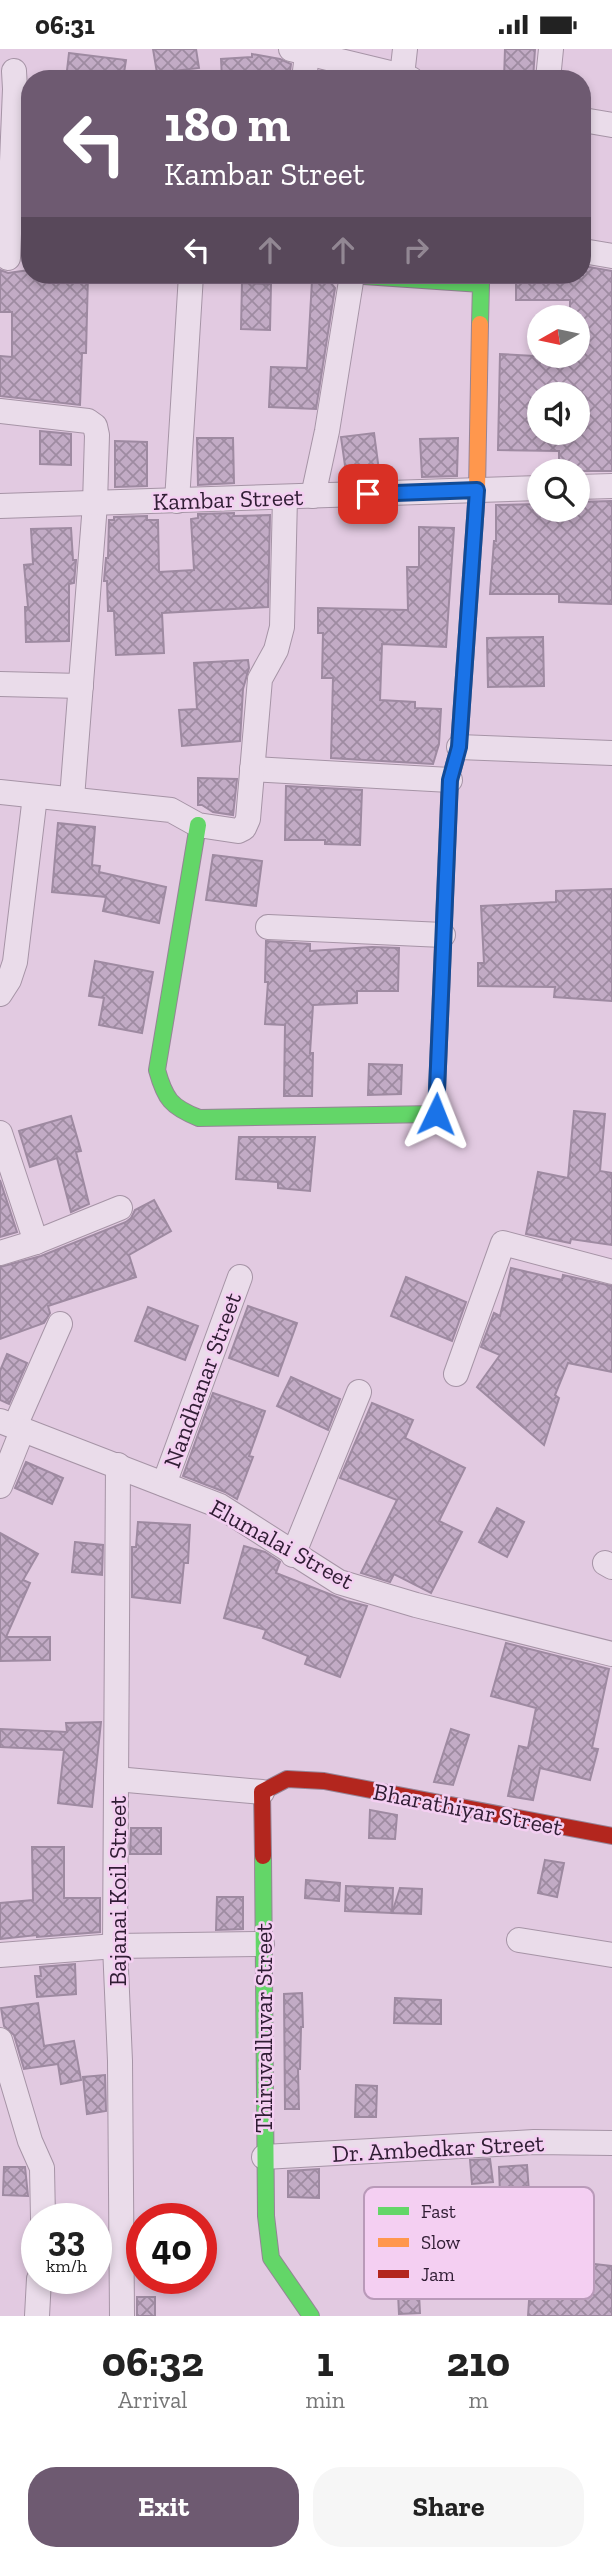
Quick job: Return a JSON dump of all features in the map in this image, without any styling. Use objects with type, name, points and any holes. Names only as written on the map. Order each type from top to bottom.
[{"type":"street","points":[[405,49],[406,70]]},
{"type":"street","points":[[549,70],[551,49]]},
{"type":"street","points":[[301,61],[357,70]]},
{"type":"street","points":[[13,258],[14,71]]},
{"type":"street","points":[[591,121],[612,125]]},
{"type":"street","points":[[591,252],[612,256]]},
{"type":"street","points":[[177,501],[190,284]]},
{"type":"street","points":[[313,496],[327,431],[349,284]]},
{"type":"street","points":[[198,825],[157,1070],[163,1095],[177,1110],[200,1118],[436,1114],[450,780],[459,747],[477,490],[481,285],[474,284]]},
{"type":"street","points":[[0,411],[88,421],[95,426],[97,435],[95,504],[72,798]]},
{"type":"street","points":[[590,487],[612,486]]},
{"type":"street","name":"Kambar Street","points":[[0,506],[527,488]]},
{"type":"street","points":[[0,792],[171,810],[198,825],[238,831],[244,828],[248,819],[260,679],[276,650],[282,627],[285,497]]},
{"type":"street","points":[[0,684],[81,686]]},
{"type":"street","points":[[459,747],[612,753]]},
{"type":"street","points":[[252,769],[450,780]]},
{"type":"street","points":[[0,994],[9,980],[15,962],[34,796]]},
{"type":"street","points":[[268,927],[443,935]]},
{"type":"street","points":[[0,1133],[36,1242]]},
{"type":"street","points":[[0,1253],[36,1242],[120,1208]]},
{"type":"street","points":[[456,1374],[503,1243],[612,1272]]},
{"type":"street","name":"Nandhanar Street","points":[[164,1484],[240,1277]]},
{"type":"street","points":[[0,1486],[12,1426],[60,1324]]},
{"type":"street","points":[[293,1555],[359,1392]]},
{"type":"street","name":"Elumalai Street","points":[[12,1426],[219,1506],[339,1582],[416,1605],[612,1654]]},
{"type":"street","name":"Bajanai Koil Street","points":[[118,1465],[115,1946],[120,2061],[122,2316]]},
{"type":"street","points":[[116,1779],[262,1792]]},
{"type":"street","name":"Bharathiyar Street","points":[[262,1792],[287,1779],[324,1781],[612,1836]]},
{"type":"street","name":"Thiruvalluvar Street","points":[[262,1792],[266,2216],[271,2258],[311,2316]]},
{"type":"street","points":[[519,1940],[612,1955]]},
{"type":"street","points":[[0,1955],[115,1946],[262,1944]]},
{"type":"street","points":[[0,2040],[30,2141],[42,2168],[43,2203]]},
{"type":"street","name":"Dr. Ambedkar Street","points":[[264,2157],[534,2141],[612,2143]]},
{"type":"street","points":[[37,2316],[38,2294]]},
{"type":"building","points":[[153,49],[196,49],[199,68],[156,70]]},
{"type":"building","points":[[505,49],[535,49],[534,70],[504,70]]},
{"type":"building","points":[[69,53],[126,60],[124,70],[67,70]]},
{"type":"building","points":[[252,54],[280,59],[291,64],[290,70],[222,70],[221,59],[252,57]]},
{"type":"building","points":[[591,267],[612,271],[612,471],[590,471],[590,459],[559,459],[559,451],[498,450],[500,354],[527,356],[527,368],[590,368],[590,305],[570,305],[570,300],[516,300],[516,284],[591,284]]},
{"type":"building","points":[[0,270],[8,273],[21,271],[21,284],[88,284],[86,353],[82,353],[80,405],[0,396],[0,356],[12,357],[12,312],[0,312]]},
{"type":"building","points":[[242,284],[271,284],[270,330],[241,329]]},
{"type":"building","points":[[312,284],[332,284],[335,288],[316,409],[269,407],[271,367],[307,368]]},
{"type":"building","points":[[40,431],[71,434],[71,465],[40,464]]},
{"type":"building","points":[[374,433],[380,478],[347,480],[341,437]]},
{"type":"building","points":[[197,438],[233,438],[234,483],[198,485]]},
{"type":"building","points":[[458,438],[457,476],[422,477],[420,439]]},
{"type":"building","points":[[115,441],[147,442],[147,486],[115,487]]},
{"type":"building","points":[[612,501],[612,604],[559,602],[559,594],[490,594],[496,541],[496,505],[527,504],[527,522],[590,522],[590,502]]},
{"type":"building","points":[[234,513],[234,516],[270,515],[268,607],[162,613],[164,653],[116,655],[114,611],[108,611],[107,581],[104,581],[108,558],[109,520],[114,520],[114,517],[147,516],[147,520],[158,520],[159,572],[194,570],[191,519],[198,518],[198,514]]},
{"type":"building","points":[[419,527],[454,528],[446,647],[382,644],[380,700],[415,702],[415,708],[441,709],[439,744],[433,764],[331,758],[333,678],[322,678],[323,633],[318,633],[318,608],[408,610],[407,567],[419,567]]},
{"type":"building","points":[[71,528],[73,560],[76,560],[74,583],[69,584],[69,641],[26,642],[25,607],[28,607],[24,565],[33,564],[31,529]]},
{"type":"building","points":[[543,637],[544,686],[488,687],[487,638]]},
{"type":"building","points":[[248,660],[249,668],[243,689],[240,741],[182,746],[179,710],[197,709],[194,663]]},
{"type":"building","points":[[198,778],[237,779],[233,815],[213,812],[198,805]]},
{"type":"building","points":[[286,786],[362,790],[360,845],[325,844],[325,840],[285,840]]},
{"type":"building","points":[[58,823],[95,827],[92,865],[100,866],[99,872],[166,887],[159,923],[103,911],[106,897],[52,892]]},
{"type":"building","points":[[213,855],[262,861],[256,906],[206,900]]},
{"type":"building","points":[[612,889],[612,1001],[554,997],[555,987],[478,986],[478,963],[484,963],[481,906],[556,902],[556,891]]},
{"type":"building","points":[[266,941],[310,944],[310,951],[399,948],[398,991],[357,991],[357,1003],[313,1005],[310,1053],[313,1053],[312,1096],[284,1096],[285,1025],[265,1024],[268,982],[265,982]]},
{"type":"building","points":[[95,961],[153,972],[142,1033],[99,1025],[104,998],[89,996]]},
{"type":"building","points":[[369,1064],[402,1065],[401,1094],[368,1095]]},
{"type":"building","points":[[574,1111],[605,1114],[600,1171],[612,1173],[612,1245],[571,1239],[570,1243],[526,1234],[538,1172],[568,1178]]},
{"type":"building","points":[[71,1116],[81,1151],[76,1152],[89,1204],[71,1212],[57,1158],[30,1167],[19,1131]]},
{"type":"building","points":[[239,1137],[315,1137],[310,1191],[278,1188],[278,1182],[236,1179]]},
{"type":"building","points":[[0,1180],[17,1232],[0,1237]]},
{"type":"building","points":[[154,1200],[171,1231],[129,1255],[136,1277],[48,1306],[50,1313],[44,1323],[0,1339],[0,1267],[41,1256],[126,1222],[135,1210]]},
{"type":"building","points":[[511,1268],[562,1280],[563,1275],[612,1286],[612,1372],[568,1363],[555,1395],[559,1398],[544,1445],[477,1387],[500,1355],[481,1347],[494,1313],[500,1316]]},
{"type":"building","points":[[406,1277],[466,1302],[452,1341],[391,1316]]},
{"type":"building","points":[[248,1306],[297,1323],[278,1376],[229,1358]]},
{"type":"building","points":[[148,1307],[198,1326],[185,1360],[135,1341]]},
{"type":"building","points":[[7,1354],[27,1363],[9,1404],[0,1400],[0,1371]]},
{"type":"building","points":[[291,1377],[340,1399],[328,1430],[277,1406]]},
{"type":"building","points":[[213,1393],[265,1411],[249,1456],[253,1457],[237,1499],[183,1476]]},
{"type":"building","points":[[372,1403],[413,1420],[405,1438],[465,1468],[439,1521],[462,1532],[431,1593],[394,1574],[390,1582],[361,1573],[397,1500],[340,1478]]},
{"type":"building","points":[[26,1462],[63,1478],[52,1504],[15,1488]]},
{"type":"building","points":[[497,1508],[524,1522],[507,1557],[479,1542]]},
{"type":"building","points":[[138,1522],[190,1525],[188,1563],[184,1563],[180,1603],[132,1597],[132,1547],[136,1547]]},
{"type":"building","points":[[0,1533],[38,1554],[23,1580],[30,1583],[6,1637],[50,1637],[50,1660],[0,1661]]},
{"type":"building","points":[[75,1542],[103,1545],[102,1575],[72,1572]]},
{"type":"building","points":[[244,1546],[265,1552],[280,1562],[276,1573],[347,1601],[367,1606],[340,1677],[305,1664],[308,1656],[263,1638],[266,1630],[224,1618]]},
{"type":"building","points":[[506,1643],[609,1669],[592,1748],[598,1749],[590,1780],[540,1768],[533,1800],[508,1796],[519,1746],[528,1748],[536,1708],[491,1696]]},
{"type":"building","points":[[101,1722],[92,1807],[58,1803],[64,1750],[0,1747],[0,1729],[67,1732],[66,1723]]},
{"type":"building","points":[[451,1729],[469,1735],[453,1785],[434,1782]]},
{"type":"building","points":[[370,1810],[397,1815],[395,1839],[369,1838]]},
{"type":"building","points":[[131,1828],[161,1828],[161,1854],[130,1854]]},
{"type":"building","points":[[32,1847],[64,1847],[64,1898],[100,1898],[100,1932],[0,1939],[0,1903],[33,1900]]},
{"type":"building","points":[[545,1860],[564,1863],[557,1897],[538,1893]]},
{"type":"building","points":[[306,1880],[340,1883],[339,1901],[305,1898]]},
{"type":"building","points":[[346,1886],[393,1888],[392,1913],[345,1911]]},
{"type":"building","points":[[400,1888],[422,1889],[421,1914],[392,1913]]},
{"type":"building","points":[[217,1897],[243,1897],[243,1929],[216,1930]]},
{"type":"building","points":[[75,1964],[76,1994],[37,1997],[35,1976],[41,1976],[40,1967]]},
{"type":"building","points":[[302,1993],[299,2109],[285,2109],[284,1994]]},
{"type":"building","points":[[395,1998],[441,2000],[441,2024],[394,2023]]},
{"type":"building","points":[[38,2003],[44,2046],[74,2041],[81,2080],[61,2084],[58,2064],[24,2069],[14,2035],[4,2026],[1,2008]]},
{"type":"building","points":[[105,2075],[106,2111],[87,2114],[83,2077]]},
{"type":"building","points":[[356,2085],[377,2086],[376,2117],[355,2117]]},
{"type":"building","points":[[490,2159],[493,2182],[472,2184],[470,2160]]},
{"type":"building","points":[[527,2165],[529,2187],[500,2187],[499,2167]]},
{"type":"building","points":[[4,2167],[25,2167],[28,2196],[3,2195]]},
{"type":"building","points":[[319,2169],[319,2198],[288,2197],[288,2171]]},
{"type":"building","points":[[594,2264],[612,2266],[612,2316],[528,2316],[529,2299],[594,2299]]},
{"type":"building","points":[[137,2297],[155,2297],[155,2316],[137,2316]]},
{"type":"building","points":[[398,2299],[419,2299],[420,2313],[399,2314]]},
{"type":"traffic: fast","points":[[480,324],[481,284]]},
{"type":"traffic: fast","points":[[198,825],[157,1070],[170,1101],[199,1118],[436,1114],[449,801]]},
{"type":"traffic: fast","points":[[263,1856],[266,2216],[271,2258],[311,2316]]},
{"type":"traffic: slow","points":[[449,801],[450,780],[459,747],[477,490],[480,324]]},
{"type":"traffic: jam","points":[[263,1856],[262,1792],[287,1779],[324,1781],[612,1836]]},
{"type":"route","points":[[368,494],[477,490],[459,747],[450,780],[436,1114]]}]
